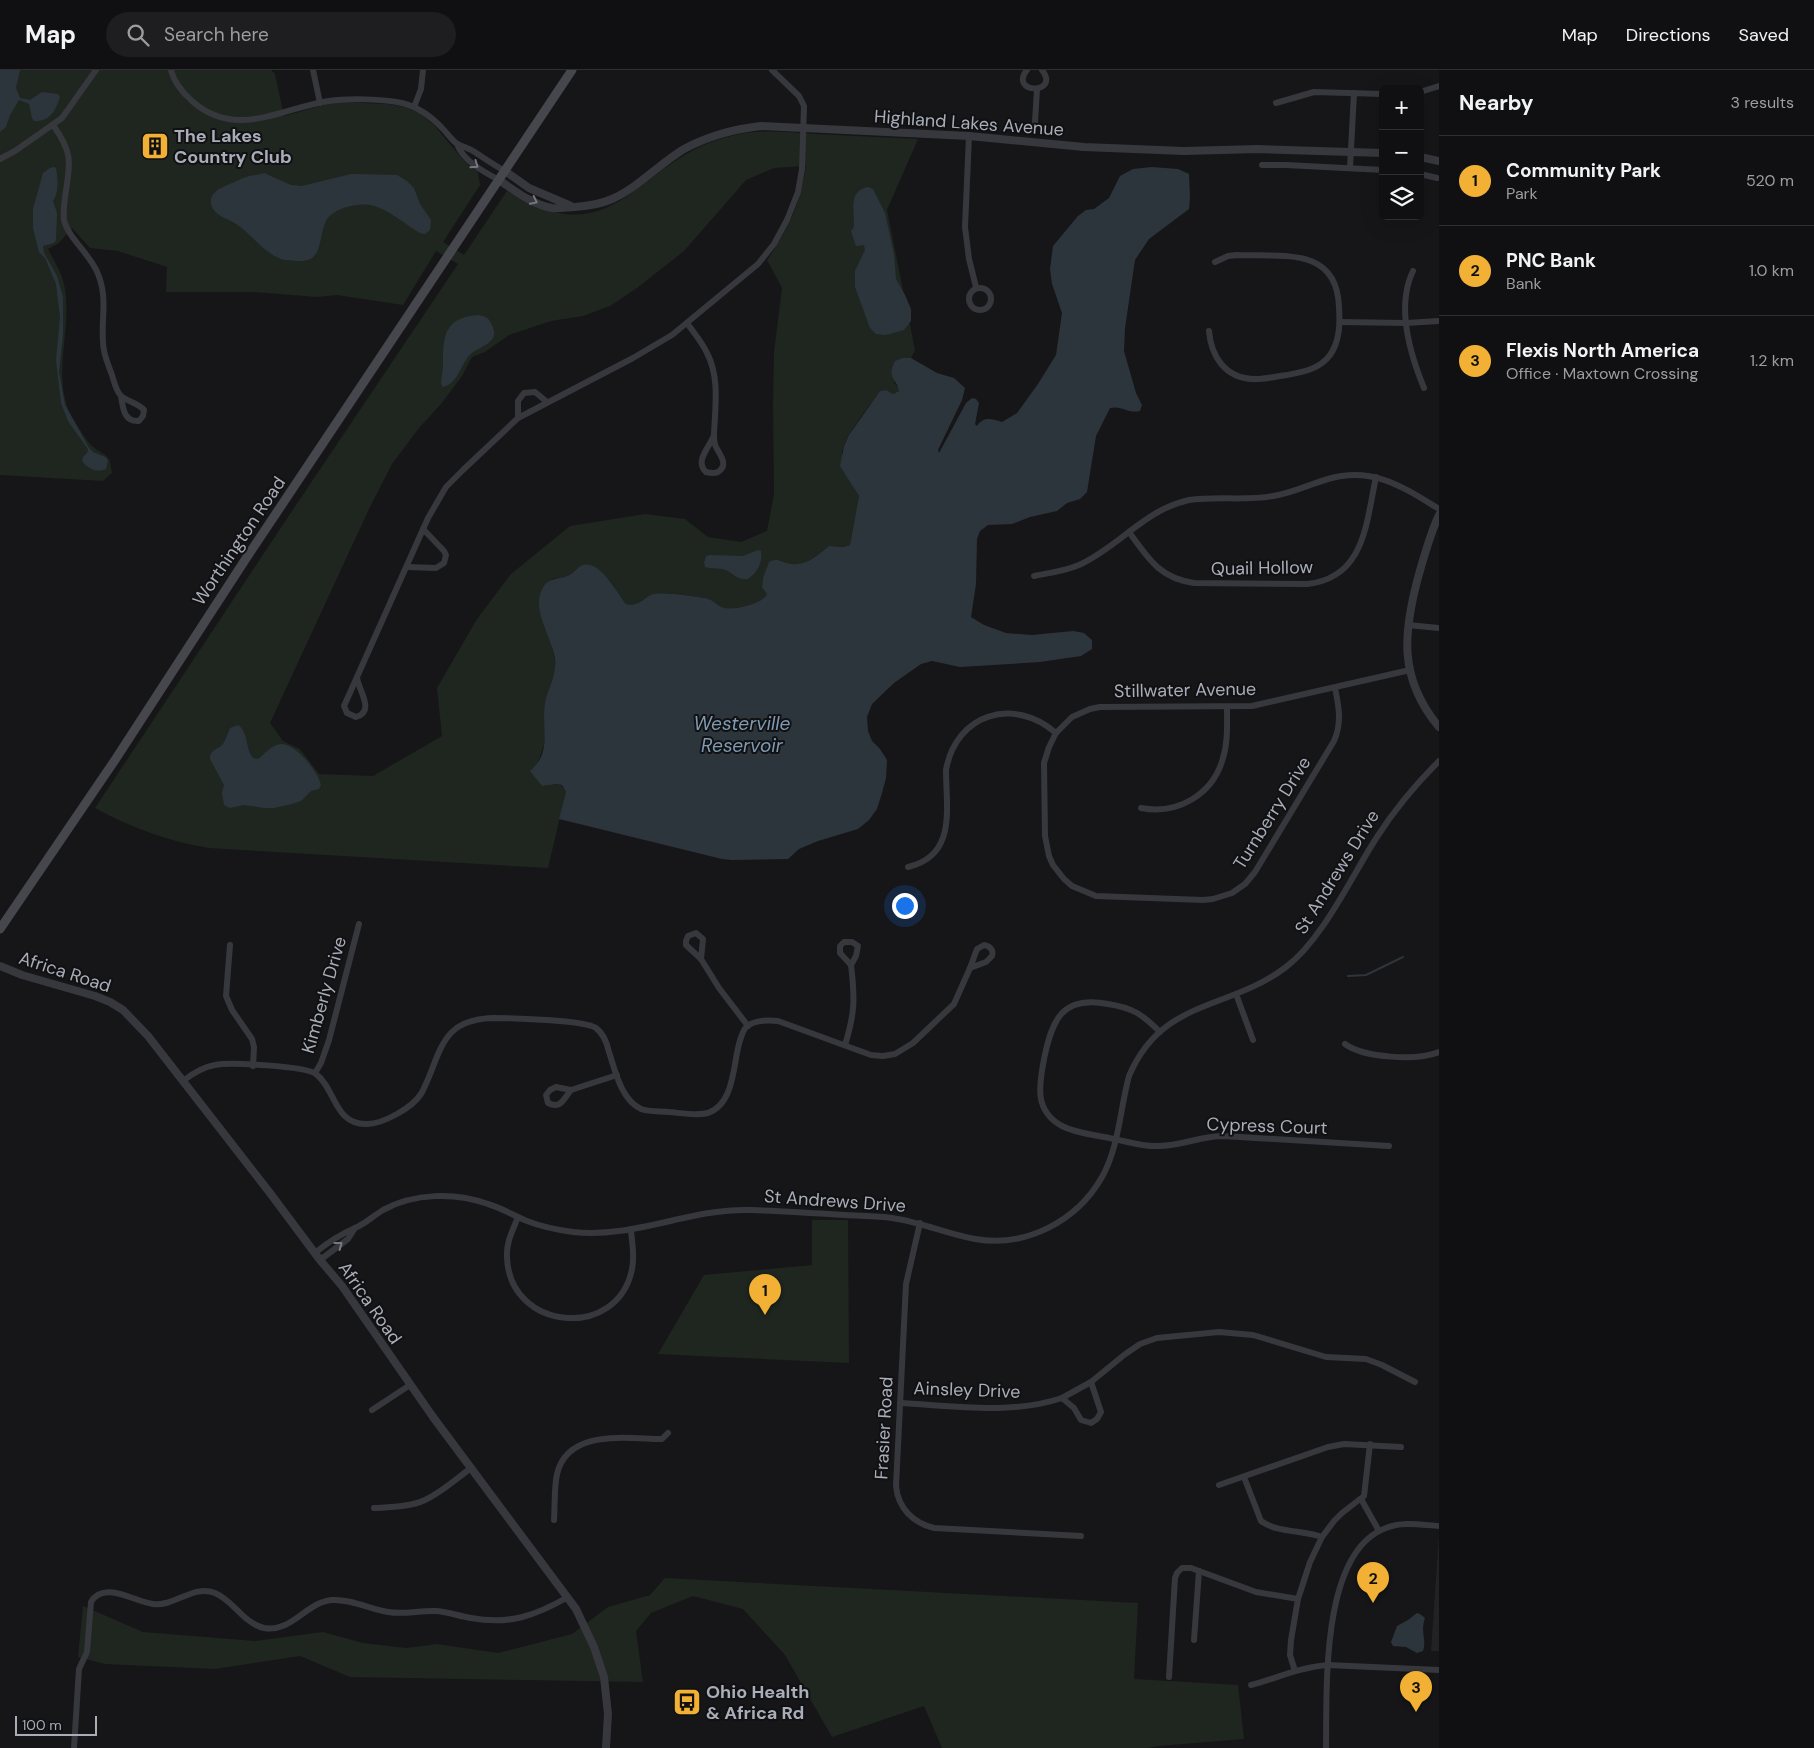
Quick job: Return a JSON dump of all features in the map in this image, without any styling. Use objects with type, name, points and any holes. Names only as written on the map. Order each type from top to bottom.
[{"type":"main road","name":"Worthington Road","points":[[0,929],[115,760],[238,571],[572,70]]},
{"type":"street","points":[[0,158],[16,151],[53,125],[70,108],[96,70]]},
{"type":"street","points":[[172,70],[175,82],[186,96],[202,109],[228,120],[258,119],[320,102],[355,100],[395,102],[414,107],[428,115],[458,144]]},
{"type":"street","points":[[313,70],[320,102]]},
{"type":"street","points":[[414,107],[420,93],[423,70]]},
{"type":"street","points":[[357,676],[366,708],[364,713],[356,717],[347,714],[344,706],[357,676],[407,567],[423,529],[446,488],[463,470],[518,418],[633,358],[687,323],[758,264],[774,244],[787,220],[798,192],[805,128],[804,106],[799,96],[772,70]]},
{"type":"street","points":[[1027,70],[1023,77],[1025,84],[1030,89],[1041,88],[1046,82],[1045,74],[1042,70]]},
{"type":"street","points":[[1424,91],[1439,86]]},
{"type":"street","points":[[1035,122],[1037,89]]},
{"type":"street","points":[[1276,103],[1314,92],[1379,94]]},
{"type":"street","points":[[1350,168],[1354,93]]},
{"type":"street","points":[[53,125],[67,146],[70,158],[64,220],[69,232],[94,264],[101,281],[104,299],[102,338],[104,353],[115,385],[121,396]]},
{"type":"street","name":"Highland Lakes Avenue","points":[[458,144],[462,153],[470,162],[530,200],[543,206],[558,209],[586,206],[612,200],[678,153],[716,135],[760,126],[969,136],[1084,146],[1184,151],[1258,149],[1379,153]]},
{"type":"street","points":[[969,136],[965,227],[968,254],[976,287]]},
{"type":"street","name":"Highland Lakes Avenue","points":[[458,144],[505,171],[529,188],[546,197],[573,207]]},
{"type":"street","points":[[1424,158],[1439,162]]},
{"type":"street","points":[[1262,165],[1379,170]]},
{"type":"street","points":[[1424,175],[1437,178]]},
{"type":"street","points":[[1209,331],[1214,356],[1225,369],[1244,378],[1258,379],[1304,372],[1319,366],[1330,356],[1334,348],[1340,322],[1339,295],[1335,281],[1327,270],[1315,261],[1301,257],[1237,255],[1228,256],[1215,262]]},
{"type":"street","points":[[1413,271],[1407,288],[1406,323],[1411,354],[1424,388]]},
{"type":"street","points":[[1340,322],[1406,323],[1439,321]]},
{"type":"street","points":[[687,323],[708,353],[714,376],[716,394],[714,443],[723,459],[723,464],[719,471],[713,473],[706,472],[703,469],[701,458],[714,435]]},
{"type":"street","points":[[518,418],[518,401],[524,393],[535,392],[547,402]]},
{"type":"street","points":[[1034,576],[1061,571],[1079,565],[1129,532],[1152,514],[1163,508],[1189,500],[1272,496],[1296,491],[1340,476],[1352,475],[1376,477],[1406,489],[1439,509]]},
{"type":"street","name":"Quail Hollow","points":[[1129,532],[1157,568],[1184,582],[1307,584],[1323,582],[1340,573],[1355,555],[1362,537],[1376,477]]},
{"type":"street","points":[[1439,515],[1427,544],[1413,596],[1407,645],[1410,670],[1418,693],[1429,714],[1439,727]]},
{"type":"street","points":[[407,567],[436,568],[444,563],[446,555],[444,551],[423,529]]},
{"type":"street","points":[[1408,625],[1439,628]]},
{"type":"street","name":"Stillwater Avenue","points":[[1056,733],[1072,717],[1100,707],[1227,708],[1259,706],[1410,670]]},
{"type":"street","name":"Turnberry Drive","points":[[1056,733],[1044,763],[1045,836],[1051,860],[1064,880],[1096,896],[1214,899],[1237,890],[1255,872],[1329,752],[1336,736],[1339,722],[1339,704],[1335,688]]},
{"type":"street","points":[[1141,808],[1157,810],[1179,805],[1193,800],[1208,787],[1219,770],[1223,759],[1227,730],[1227,708]]},
{"type":"street","points":[[908,867],[929,858],[942,842],[946,826],[947,762],[956,743],[969,727],[988,716],[1013,713],[1038,720],[1056,733]]},
{"type":"street","name":"St Andrews Drive","points":[[315,1253],[342,1233],[356,1228],[385,1209],[412,1200],[442,1196],[480,1201],[544,1227],[574,1232],[601,1233],[631,1230],[709,1213],[738,1210],[883,1217],[920,1223],[960,1236],[992,1241],[1018,1239],[1044,1230],[1069,1215],[1090,1195],[1109,1163],[1129,1076],[1140,1054],[1172,1021],[1236,994],[1278,973],[1303,952],[1321,929],[1394,811],[1418,782],[1439,761]]},
{"type":"street","name":"Kimberly Drive","points":[[315,1073],[321,1063],[329,1040],[359,924]]},
{"type":"street","points":[[230,945],[226,996],[232,1010],[252,1039],[254,1047],[253,1066]]},
{"type":"street","points":[[701,959],[718,988],[748,1026]]},
{"type":"street","points":[[845,1045],[854,1009],[851,965]]},
{"type":"street","name":"Africa Road","points":[[0,966],[95,996],[123,1010],[144,1031],[342,1286],[410,1385],[576,1609],[594,1647],[604,1678],[608,1714],[606,1748]]},
{"type":"street","points":[[183,1081],[212,1065],[229,1064],[307,1070],[315,1073],[322,1080],[344,1116],[356,1122],[374,1124],[399,1113],[418,1097],[424,1090],[442,1044],[450,1034],[464,1023],[473,1020],[495,1018],[569,1022],[594,1027],[605,1038],[617,1075],[627,1097],[640,1108],[696,1114],[709,1112],[721,1105],[727,1096],[742,1033],[748,1026],[760,1022],[778,1021],[871,1055],[895,1054],[907,1047],[954,1004],[970,968]]},
{"type":"street","points":[[1236,994],[1254,1040]]},
{"type":"street","name":"Cypress Court","points":[[1160,1032],[1144,1016],[1123,1006],[1081,1002],[1070,1007],[1063,1012],[1052,1026],[1049,1034],[1040,1082],[1040,1095],[1046,1110],[1056,1121],[1070,1129],[1154,1146],[1223,1136],[1389,1146]]},
{"type":"street","points":[[1345,1044],[1362,1053],[1386,1056],[1420,1057],[1439,1052]]},
{"type":"street","points":[[572,1090],[617,1075]]},
{"type":"street","points":[[518,1217],[509,1240],[507,1254],[510,1276],[517,1290],[531,1305],[546,1314],[561,1318],[582,1318],[593,1315],[610,1305],[622,1292],[633,1266],[631,1230]]},
{"type":"street","name":"Frasier Road","points":[[920,1223],[906,1284],[896,1493],[902,1508],[913,1520],[926,1526],[941,1529],[1081,1536]]},
{"type":"street","name":"St Andrews Drive","points":[[320,1260],[348,1239],[356,1228]]},
{"type":"street","name":"Ainsley Drive","points":[[900,1403],[1011,1408],[1032,1406],[1062,1398],[1091,1382],[1124,1355],[1148,1341],[1166,1337],[1219,1332],[1253,1335],[1326,1357],[1366,1359],[1382,1365],[1414,1382]]},
{"type":"street","points":[[1062,1398],[1074,1408],[1081,1420],[1087,1423],[1093,1422],[1101,1412],[1091,1382]]},
{"type":"street","points":[[372,1410],[410,1385]]},
{"type":"street","points":[[554,1520],[558,1471],[565,1456],[572,1450],[591,1440],[662,1439],[668,1433]]},
{"type":"street","points":[[1219,1485],[1328,1447],[1344,1444],[1370,1444],[1401,1447]]},
{"type":"street","points":[[1295,1670],[1290,1655],[1290,1640],[1298,1599],[1310,1562],[1322,1537],[1342,1513],[1364,1496],[1370,1444]]},
{"type":"street","points":[[374,1508],[407,1505],[426,1500],[471,1468]]},
{"type":"street","points":[[1244,1477],[1261,1521],[1273,1527],[1302,1531],[1322,1537]]},
{"type":"street","points":[[1361,1499],[1378,1531]]},
{"type":"street","points":[[1326,1748],[1328,1647],[1332,1622],[1343,1582],[1357,1551],[1378,1531],[1402,1524],[1439,1526]]},
{"type":"street","points":[[1169,1676],[1175,1578],[1182,1568],[1191,1568],[1256,1592],[1298,1599]]},
{"type":"street","points":[[1194,1640],[1199,1571]]},
{"type":"street","points":[[74,1748],[79,1669],[87,1652],[91,1602],[94,1596],[99,1593],[116,1594],[154,1604],[166,1603],[194,1592],[215,1592],[255,1625],[273,1628],[290,1623],[324,1601],[334,1600],[390,1613],[436,1611],[489,1620],[532,1615],[568,1597]]},
{"type":"street","points":[[1251,1685],[1295,1670],[1314,1666],[1439,1670]]},
{"type":"shaded area","points":[[0,70],[271,70],[275,74],[284,116],[335,102],[388,104],[405,107],[421,114],[434,125],[464,161],[478,172],[480,185],[443,242],[464,255],[507,191],[541,208],[564,214],[583,214],[601,210],[618,202],[695,149],[735,135],[775,132],[918,139],[887,210],[915,350],[911,358],[903,358],[894,383],[899,388],[899,391],[893,394],[886,390],[880,391],[851,432],[843,449],[844,465],[859,496],[850,545],[843,547],[829,546],[812,559],[800,564],[794,565],[780,560],[763,578],[762,586],[768,594],[755,603],[735,608],[722,607],[705,598],[670,594],[647,597],[636,604],[626,604],[610,581],[598,570],[579,567],[567,577],[552,579],[544,626],[552,646],[556,667],[545,704],[546,733],[537,765],[542,786],[561,785],[566,792],[548,868],[209,848],[150,833],[95,808],[458,264],[436,251],[403,305],[337,295],[317,297],[254,292],[166,292],[167,267],[118,251],[90,248],[72,228],[59,243],[48,249],[61,275],[66,299],[62,376],[64,391],[67,406],[74,420],[91,445],[106,455],[110,461],[112,473],[103,481],[0,475]],"holes":[[[806,166],[793,216],[782,238],[767,260],[782,288],[774,352],[774,494],[767,531],[741,542],[708,537],[685,519],[645,514],[570,526],[511,574],[477,619],[437,688],[442,736],[373,776],[319,774],[300,749],[283,741],[270,723],[369,509],[392,464],[462,376],[472,357],[485,352],[509,335],[551,321],[583,316],[610,306],[637,288],[684,251],[746,180],[774,168]]]},
{"type":"shaded area","points":[[812,1220],[848,1220],[849,1363],[658,1354],[704,1275],[812,1265]]},
{"type":"shaded area","points":[[1439,1535],[1439,1651],[1431,1651]]},
{"type":"shaded area","points":[[665,1578],[1138,1603],[1134,1679],[1238,1685],[1244,1739],[1148,1748],[942,1748],[924,1706],[832,1737],[785,1655],[743,1609],[693,1596],[651,1613],[636,1631],[643,1682],[350,1677],[300,1656],[215,1669],[105,1664],[78,1657],[83,1606],[143,1632],[255,1641],[323,1632],[363,1643],[406,1648],[437,1644],[498,1653],[572,1634],[608,1607],[650,1595]]},
{"type":"water","points":[[0,70],[20,70],[16,88],[20,98],[30,100],[42,92],[58,94],[60,97],[51,114],[44,120],[34,121],[29,104],[19,100],[10,115],[6,127],[0,132]]},
{"type":"water","points":[[54,167],[56,168],[58,181],[53,201],[57,213],[56,240],[54,243],[43,246],[44,253],[57,276],[63,297],[63,335],[59,372],[65,405],[89,448],[108,460],[106,469],[99,471],[93,470],[82,461],[88,449],[68,421],[61,403],[56,360],[60,317],[56,284],[45,258],[39,252],[33,228],[33,209],[43,173]]},
{"type":"water","name":"Westerville Reservoir","points":[[1152,167],[1178,169],[1189,174],[1190,198],[1189,209],[1149,239],[1135,260],[1125,328],[1124,351],[1136,393],[1142,405],[1140,411],[1110,408],[1096,436],[1087,492],[1080,499],[1067,503],[1057,511],[1030,517],[1012,524],[988,525],[980,531],[977,539],[976,584],[971,617],[984,625],[1006,633],[1032,635],[1073,631],[1084,633],[1092,640],[1092,649],[1081,656],[1040,662],[960,667],[932,661],[921,664],[894,683],[872,704],[867,717],[868,731],[872,741],[887,760],[886,778],[877,809],[869,820],[858,829],[799,849],[788,859],[722,859],[559,819],[566,792],[562,785],[542,786],[530,771],[537,764],[544,747],[545,703],[554,676],[555,665],[553,650],[540,613],[540,594],[544,586],[554,579],[568,576],[583,565],[589,565],[596,568],[608,579],[626,604],[636,604],[655,594],[669,594],[705,598],[722,607],[735,608],[755,603],[765,597],[767,594],[762,587],[763,578],[769,562],[776,560],[799,564],[815,557],[829,546],[843,547],[850,545],[859,496],[840,466],[844,446],[849,435],[880,391],[886,390],[893,394],[899,391],[892,375],[895,361],[911,358],[937,373],[954,378],[965,388],[962,400],[938,450],[939,453],[966,403],[972,398],[976,399],[979,403],[975,424],[977,426],[985,420],[992,419],[1002,422],[1017,413],[1056,355],[1062,313],[1052,284],[1050,269],[1053,246],[1078,216],[1086,210],[1094,209],[1109,198],[1120,176],[1133,169]]},
{"type":"water","points":[[264,173],[291,185],[302,186],[351,174],[397,175],[414,188],[420,204],[431,220],[430,230],[425,234],[420,233],[390,213],[371,205],[346,207],[329,216],[323,228],[316,254],[312,258],[305,261],[283,260],[269,252],[235,223],[217,213],[211,205],[212,195],[219,189],[246,177]]},
{"type":"water","points":[[868,187],[873,189],[885,213],[894,254],[896,279],[911,309],[911,321],[904,330],[886,335],[876,334],[870,328],[855,287],[855,271],[865,250],[864,245],[856,246],[851,231],[854,224],[853,205],[857,194]]},
{"type":"water","points":[[478,315],[486,317],[490,321],[494,330],[494,336],[487,344],[468,357],[455,379],[443,387],[441,384],[444,345],[448,330],[458,320]]},
{"type":"water","points":[[758,550],[761,551],[760,563],[757,570],[748,579],[737,577],[722,569],[705,567],[706,556],[743,556]]},
{"type":"water","points":[[238,725],[244,732],[253,758],[258,759],[277,745],[287,745],[300,754],[311,766],[321,785],[319,789],[311,791],[301,801],[274,808],[244,805],[230,808],[224,805],[222,793],[224,785],[210,756],[213,751],[223,744],[230,728]]},
{"type":"water","points":[[1417,1613],[1425,1618],[1423,1651],[1417,1653],[1406,1647],[1393,1646],[1391,1642],[1397,1626]]},
{"type":"waterway","points":[[1348,976],[1366,975],[1403,957]]},
{"type":"place","name":"The Lakes Country Club","points":[[155,146]]},
{"type":"place","name":"Community Park","points":[[765,1315]]},
{"type":"place","name":"PNC Bank","points":[[1373,1603]]},
{"type":"place","name":"Ohio Health & Africa Rd","points":[[687,1702]]},
{"type":"place","name":"Flexis North America","points":[[1416,1712]]}]
